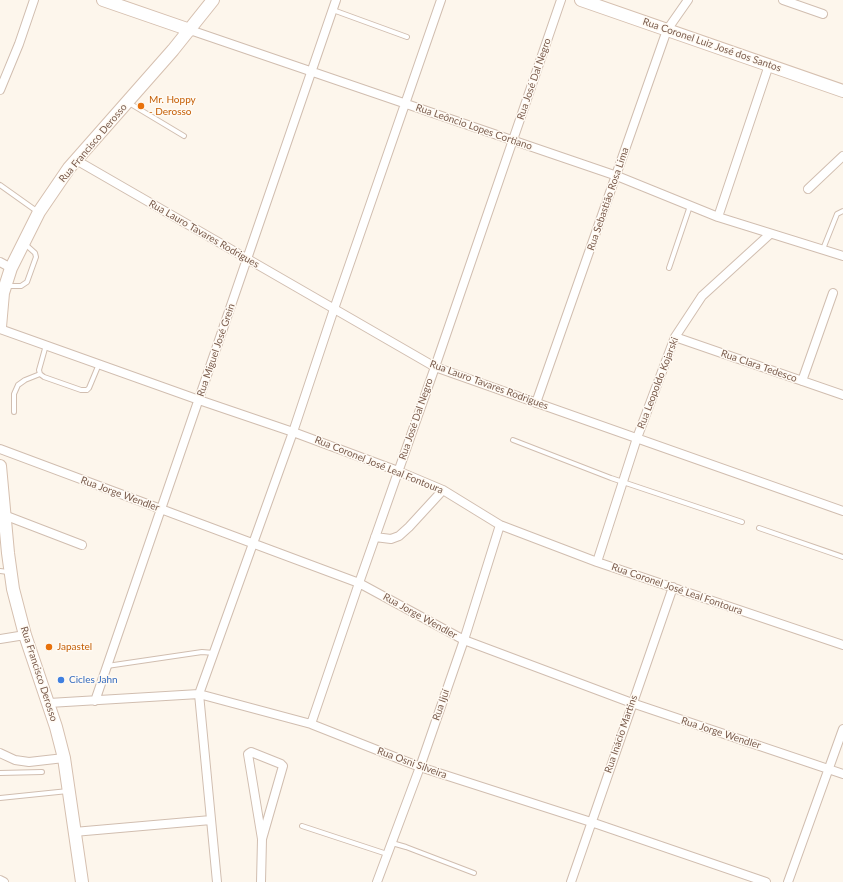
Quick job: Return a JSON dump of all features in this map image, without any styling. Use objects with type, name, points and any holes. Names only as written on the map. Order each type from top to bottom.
[{"type":"main road","name":"Rua Leôncio Lopes Cortiano","points":[[103,0],[190,30]]},
{"type":"main road","name":"Rua Francisco Derosso","points":[[0,328],[5,286],[11,268],[39,212],[69,168],[190,30],[213,0]]},
{"type":"main road","name":"Rua Coronel Luiz José dos Santos","points":[[581,0],[843,90]]},
{"type":"main road","name":"Rua Francisco Derosso","points":[[0,466],[4,515],[5,571],[13,589],[25,635],[49,703],[64,758],[82,882]]},
{"type":"street","points":[[0,90],[19,44],[34,0]]},
{"type":"street","name":"Rua Miguel José Grein","points":[[95,701],[336,0]]},
{"type":"street","points":[[217,882],[199,694],[293,432],[441,0]]},
{"type":"street","name":"Rua José Dal Negro","points":[[311,724],[374,537],[560,0]]},
{"type":"street","name":"Rua Sebastião Rosa Lima","points":[[536,403],[617,176],[667,30],[688,0]]},
{"type":"street","points":[[784,0],[823,14]]},
{"type":"street","name":"Rua Leôncio Lopes Cortiano","points":[[190,30],[617,176],[718,217],[843,256]]},
{"type":"street","points":[[718,217],[769,65]]},
{"type":"street","points":[[808,189],[843,156]]},
{"type":"street","name":"Rua Lauro Tavares Rodrigues","points":[[76,160],[434,367],[843,511]]},
{"type":"street","name":"Rua Leopoldo Kojarski","points":[[596,562],[637,438],[670,346],[702,296],[770,234]]},
{"type":"street","points":[[0,262],[11,268]]},
{"type":"street","points":[[802,380],[833,293]]},
{"type":"street","name":"Rua Coronel José Leal Fontoura","points":[[0,328],[398,471],[442,490],[500,525],[596,562],[843,645]]},
{"type":"street","name":"Rua Clara Tedesco","points":[[675,337],[843,395]]},
{"type":"street","name":"Rua Jorge Wendler","points":[[0,449],[359,583],[464,640],[632,703],[829,768],[843,774]]},
{"type":"street","points":[[374,537],[391,539],[399,536],[442,490]]},
{"type":"street","points":[[4,515],[82,545]]},
{"type":"street","name":"Rua Ijuí","points":[[377,882],[420,767],[464,640],[500,525]]},
{"type":"street","name":"Rua Inácio Martins","points":[[571,882],[673,588]]},
{"type":"street","points":[[0,639],[25,635]]},
{"type":"street","name":"Rua Osni Silveira","points":[[49,703],[199,694],[311,724],[420,767],[591,822],[766,882]]},
{"type":"street","points":[[788,882],[843,729]]},
{"type":"street","points":[[262,839],[283,766],[251,752],[248,754],[262,839],[262,881]]},
{"type":"street","points":[[0,753],[15,760],[29,762],[64,758]]},
{"type":"street","points":[[74,832],[211,820]]},
{"type":"street","points":[[0,880],[4,882]]},
{"type":"lane","points":[[333,9],[407,37]]},
{"type":"lane","points":[[127,102],[184,136]]},
{"type":"lane","points":[[0,185],[39,212]]},
{"type":"lane","points":[[669,268],[690,206]]},
{"type":"lane","points":[[823,249],[837,214],[843,211]]},
{"type":"lane","points":[[5,286],[22,286],[27,282],[36,257],[35,253],[23,243]]},
{"type":"lane","points":[[40,374],[39,370],[46,345]]},
{"type":"lane","points":[[40,374],[44,377],[81,390],[86,390],[89,388],[99,364]]},
{"type":"lane","points":[[14,412],[14,394],[18,385],[25,380],[40,374]]},
{"type":"lane","points":[[513,440],[623,482],[742,522]]},
{"type":"lane","points":[[759,528],[843,556]]},
{"type":"lane","points":[[107,666],[202,652],[214,653]]},
{"type":"lane","points":[[0,773],[42,772]]},
{"type":"lane","points":[[0,798],[68,791]]},
{"type":"lane","points":[[302,826],[387,854]]},
{"type":"lane","points":[[391,843],[474,873]]},
{"type":"place","name":"Mr. Hoppy - Derosso","points":[[141,106]]},
{"type":"place","name":"Japastel","points":[[49,647]]},
{"type":"place","name":"Cicles Jahn","points":[[61,680]]}]
